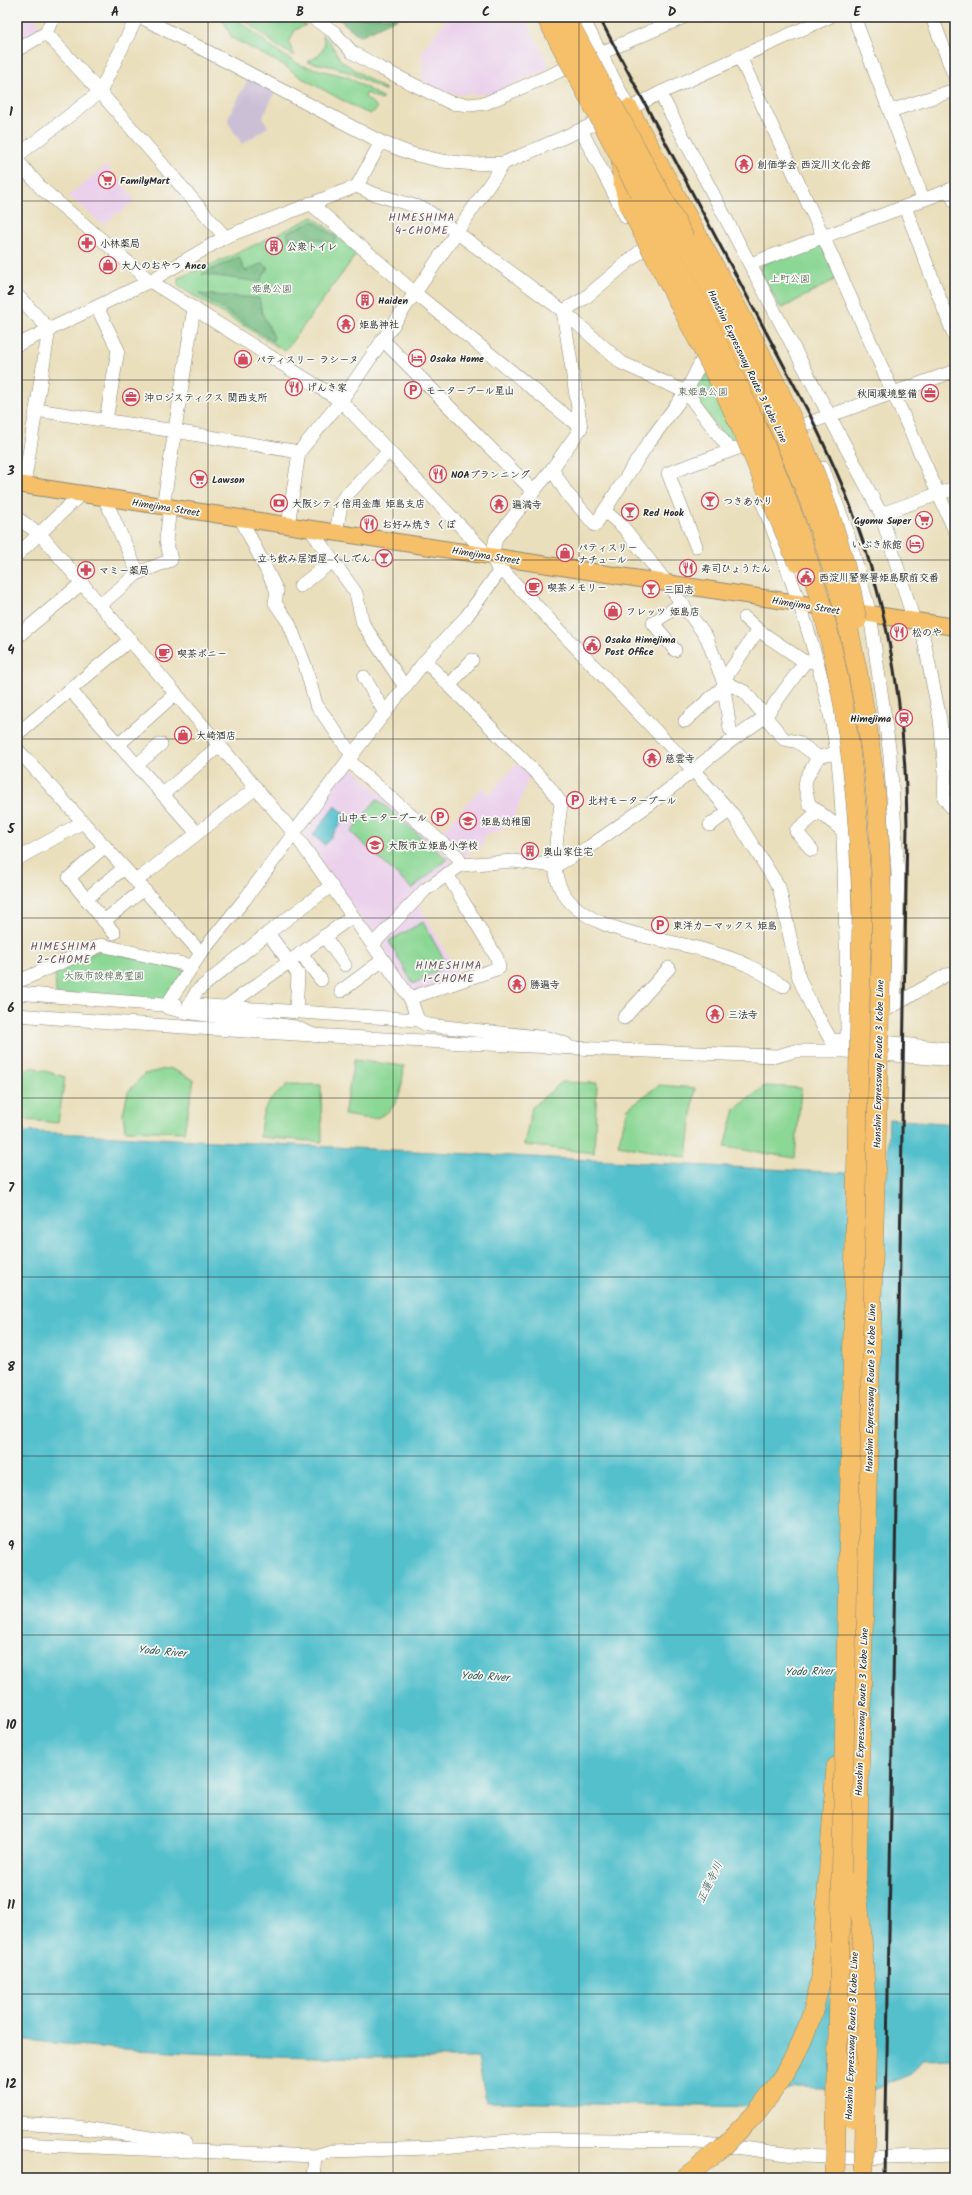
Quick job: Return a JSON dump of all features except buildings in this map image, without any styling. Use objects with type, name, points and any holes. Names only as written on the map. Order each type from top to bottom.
[{"type":"highway","name":"Hanshin Expressway Route 3 Kobe Line","points":[[546,17],[726,357],[772,457],[814,579],[843,696],[857,800],[862,912],[860,1073],[844,1722],[843,2070],[848,2178]]},
{"type":"highway","name":"Hanshin Expressway Route 3 Kobe Line","points":[[566,17],[742,349],[789,449],[835,578],[852,642],[870,747],[880,856],[878,1067],[856,1882],[835,2178]]},
{"type":"highway","points":[[627,106],[621,145],[622,180],[629,206],[701,343],[744,434],[800,569],[843,696]]},
{"type":"highway","points":[[627,106],[752,334],[815,476],[851,584],[866,682],[880,800],[880,856]]},
{"type":"highway","points":[[684,2178],[722,2148],[770,2096],[789,2069],[811,2022],[821,1977],[835,1774],[844,1722]]},
{"type":"highway","points":[[856,1882],[862,1936],[867,2020],[864,2178]]},
{"type":"highway","points":[[825,2178],[843,2070]]},
{"type":"highway","points":[[843,2070],[855,2178]]},
{"type":"main road","name":"Himejima Street","points":[[20,484],[955,627]]},
{"type":"street","points":[[17,50],[46,33],[53,17]]},
{"type":"street","points":[[17,156],[100,92],[137,17]]},
{"type":"street","points":[[141,17],[380,142],[412,154],[442,161],[475,164],[504,163],[581,130],[627,106],[660,93],[829,17]]},
{"type":"street","points":[[311,17],[334,32],[352,52],[378,67],[451,103],[470,105],[486,103],[602,56],[684,17]]},
{"type":"street","points":[[582,17],[627,106]]},
{"type":"street","points":[[854,17],[922,199]]},
{"type":"street","points":[[932,17],[955,78]]},
{"type":"street","points":[[46,33],[100,92],[225,237]]},
{"type":"street","points":[[740,57],[823,236],[870,344],[894,393],[955,531]]},
{"type":"street","points":[[890,111],[955,90]]},
{"type":"street","points":[[660,93],[881,514],[917,621],[940,719],[950,770],[944,798],[955,812]]},
{"type":"street","points":[[581,130],[742,438],[735,448]]},
{"type":"street","points":[[17,345],[150,281],[225,237],[357,186],[380,142]]},
{"type":"street","points":[[17,160],[41,188],[150,281],[341,401],[492,556],[694,771],[729,811],[779,886],[799,978],[811,1005],[831,1040],[955,1050]]},
{"type":"street","points":[[288,526],[299,452],[341,401],[382,339],[504,163]]},
{"type":"street","points":[[357,186],[371,193],[425,209],[563,311],[622,363],[686,392],[735,448],[781,551],[798,604],[811,661],[837,753],[843,833],[847,969],[847,1041]]},
{"type":"street","points":[[750,264],[823,236],[906,207],[922,199],[953,193]]},
{"type":"street","points":[[310,203],[415,293],[581,428]]},
{"type":"street","points":[[906,207],[955,338]]},
{"type":"street","points":[[563,311],[585,298],[643,249]]},
{"type":"street","points":[[17,295],[49,329]]},
{"type":"street","points":[[97,307],[118,350],[106,420]]},
{"type":"street","points":[[100,605],[138,573],[171,560],[166,540],[167,507],[175,431],[194,308]]},
{"type":"street","points":[[316,1036],[296,1027],[185,1012],[168,1008],[168,1003],[201,953],[245,899],[350,758],[425,661],[466,617],[499,572],[492,556],[496,538],[552,469],[581,428],[563,311]]},
{"type":"street","points":[[20,484],[23,454],[36,410],[49,329]]},
{"type":"street","points":[[382,339],[533,491]]},
{"type":"street","points":[[552,469],[566,492],[595,525],[649,442],[686,392],[702,360]]},
{"type":"street","points":[[696,546],[668,473],[955,371]]},
{"type":"street","points":[[36,410],[299,452]]},
{"type":"street","points":[[803,425],[823,469],[847,531],[870,614],[891,762],[898,874],[894,1005]]},
{"type":"street","points":[[336,532],[342,500],[389,451]]},
{"type":"street","points":[[881,514],[955,488]]},
{"type":"street","points":[[17,555],[81,494]]},
{"type":"street","points":[[104,497],[138,573]]},
{"type":"street","points":[[605,511],[624,528],[707,638],[723,684],[730,729]]},
{"type":"street","points":[[17,518],[40,534],[294,833],[410,998],[418,1020]]},
{"type":"street","points":[[241,519],[277,591],[274,602],[289,623],[305,665],[316,704],[350,758],[458,857],[461,864]]},
{"type":"street","points":[[310,529],[356,593],[363,624],[405,687]]},
{"type":"street","points":[[300,586],[333,561]]},
{"type":"street","points":[[17,637],[82,583]]},
{"type":"street","points":[[675,650],[653,622],[682,603]]},
{"type":"street","points":[[745,618],[758,630],[811,661]]},
{"type":"street","points":[[685,721],[723,684],[758,630]]},
{"type":"street","points":[[17,734],[130,640]]},
{"type":"street","points":[[449,686],[472,660]]},
{"type":"street","points":[[425,661],[548,785],[561,803],[555,866],[558,882],[568,899],[582,912],[599,921],[650,938],[703,950],[747,965],[784,986]]},
{"type":"street","points":[[373,944],[425,890],[461,864],[513,861],[555,866],[588,847],[694,771],[732,740],[765,717],[811,661]]},
{"type":"street","points":[[364,677],[385,713]]},
{"type":"street","points":[[723,684],[745,692],[784,739],[798,742],[818,757],[837,753],[886,726]]},
{"type":"street","points":[[70,690],[197,833]]},
{"type":"street","points":[[118,744],[176,693]]},
{"type":"street","points":[[137,765],[161,744]]},
{"type":"street","points":[[163,794],[220,745]]},
{"type":"street","points":[[17,749],[201,953]]},
{"type":"street","points":[[818,757],[806,779],[805,787],[809,804],[843,833],[898,874]]},
{"type":"street","points":[[104,921],[140,885],[197,833],[256,788]]},
{"type":"street","points":[[710,825],[729,811]]},
{"type":"street","points":[[812,850],[796,830],[818,812]]},
{"type":"street","points":[[17,859],[83,822]]},
{"type":"street","points":[[105,846],[69,878],[114,933]]},
{"type":"street","points":[[86,898],[124,868]]},
{"type":"street","points":[[410,998],[499,968],[497,958],[447,874]]},
{"type":"street","points":[[189,1005],[197,991],[268,932],[331,886]]},
{"type":"street","points":[[226,1007],[353,916]]},
{"type":"street","points":[[268,932],[298,974],[296,1012]]},
{"type":"street","points":[[324,936],[345,965]]},
{"type":"street","points":[[18,977],[100,945],[192,966]]},
{"type":"street","points":[[301,952],[321,980]]},
{"type":"street","points":[[341,991],[383,960]]},
{"type":"street","points":[[624,1018],[669,968]]},
{"type":"street","points":[[847,1041],[864,1023],[946,975],[955,974]]},
{"type":"street","points":[[17,993],[156,1004],[168,1003],[418,1020],[427,1025],[548,1038],[579,1049]]},
{"type":"street","points":[[17,1015],[316,1036],[579,1049],[777,1056],[795,1051],[845,1051],[955,1060]]},
{"type":"street","points":[[17,2123],[77,2128],[254,2154]]},
{"type":"street","points":[[17,2144],[315,2156],[332,2151],[432,2148],[532,2140],[690,2141],[801,2156],[856,2158],[955,2155]]},
{"type":"street","points":[[313,2178],[315,2156]]},
{"type":"shaded area","points":[[17,17],[34,17],[41,28],[17,42]]},
{"type":"shaded area","points":[[448,17],[524,17],[549,64],[547,69],[489,94],[458,94],[444,91],[423,81],[422,51]]},
{"type":"shaded area","points":[[251,79],[275,92],[263,117],[268,127],[242,144],[229,124],[228,118],[247,81]]},
{"type":"shaded area","points":[[106,165],[135,199],[120,213],[116,213],[103,225],[68,196]]},
{"type":"shaded area","points":[[517,763],[530,774],[515,816],[497,833],[485,835],[482,847],[469,849],[467,859],[440,834],[482,787],[490,794]]},
{"type":"shaded area","name":"大阪市立姫島小学校","points":[[347,769],[354,769],[454,862],[422,887],[378,934],[372,935],[302,833]]},
{"type":"shaded area","points":[[419,904],[459,976],[415,993],[410,991],[385,952],[384,942]]},
{"type":"green space","points":[[220,17],[232,17],[241,22],[275,50],[300,65],[348,77],[383,98],[381,100],[367,93],[365,97],[376,106],[377,109],[370,114],[360,110],[302,78],[283,65],[232,38],[224,21]]},
{"type":"green space","points":[[241,17],[285,17],[306,25],[295,30],[289,43],[295,56],[277,46]]},
{"type":"green space","points":[[336,17],[400,17],[360,36]]},
{"type":"green space","points":[[322,34],[330,42],[341,61],[385,89],[385,91],[351,73],[331,66],[307,62],[318,56],[325,45]]},
{"type":"green space","name":"姫島公園","points":[[313,217],[358,252],[285,351],[178,286],[178,278],[227,258]]},
{"type":"green space","points":[[313,221],[337,238],[333,244],[317,239],[290,241],[287,233]]},
{"type":"green space","name":"上町公園","points":[[814,243],[822,246],[836,277],[834,280],[783,308],[779,306],[760,270],[762,264]]},
{"type":"green space","points":[[239,257],[245,271],[263,263],[268,268],[260,282],[202,274]]},
{"type":"green space","points":[[199,294],[259,298],[262,313],[274,337],[273,341]]},
{"type":"green space","name":"東姫島公園","points":[[704,368],[736,437],[734,443],[727,440],[689,391]]},
{"type":"green space","points":[[377,799],[447,859],[412,889],[351,832]]},
{"type":"green space","points":[[423,922],[447,965],[413,984],[389,941]]},
{"type":"green space","name":"大阪市設稗島霊園","points":[[101,950],[185,970],[162,1002],[56,994],[55,970]]},
{"type":"green space","points":[[354,1060],[404,1066],[401,1090],[395,1104],[390,1110],[376,1118],[344,1115]]},
{"type":"green space","points":[[32,1067],[65,1077],[58,1123],[17,1119],[17,1076]]},
{"type":"green space","points":[[170,1068],[194,1080],[184,1132],[125,1130],[123,1114],[128,1092],[144,1074]]},
{"type":"green space","points":[[562,1082],[597,1083],[594,1153],[524,1145],[532,1107]]},
{"type":"green space","points":[[289,1084],[321,1085],[322,1142],[260,1137],[262,1118],[266,1106]]},
{"type":"green space","points":[[659,1085],[695,1088],[687,1158],[618,1145],[628,1108]]},
{"type":"green space","points":[[765,1086],[801,1088],[795,1158],[725,1147],[735,1109]]},
{"type":"water","points":[[335,806],[347,815],[325,845],[313,835]]},
{"type":"water","points":[[889,1119],[955,1124],[955,2059],[922,2060],[911,2074],[873,2090],[795,2087],[779,2093],[754,2107],[486,2102],[478,2058],[305,2057],[189,2053],[132,2050],[17,2039],[17,1131],[887,1175]]},
{"type":"railway","points":[[599,17],[809,413],[827,450],[848,500],[866,551],[877,589],[894,667],[903,746],[907,825],[885,2178]]},
{"type":"place","name":"創価学会 西淀川文化会館","points":[[744,164]]},
{"type":"place","name":"FamilyMart","points":[[107,180]]},
{"type":"place","name":"小林薬局","points":[[87,243]]},
{"type":"place","name":"公衆トイレ","points":[[274,246]]},
{"type":"place","name":"大人のおやつ Anco","points":[[108,265]]},
{"type":"place","name":"Haiden","points":[[365,300]]},
{"type":"place","name":"姫島神社","points":[[346,324]]},
{"type":"place","name":"Osaka Home","points":[[417,358]]},
{"type":"place","name":"パティスリー ラシーヌ","points":[[243,359]]},
{"type":"place","name":"げんき家","points":[[294,387]]},
{"type":"place","name":"モータープール星山","points":[[413,390]]},
{"type":"place","name":"秋岡環境整備","points":[[930,393]]},
{"type":"place","name":"沖ロジスティクス 関西支所","points":[[131,397]]},
{"type":"place","name":"NOAプランニング","points":[[438,474]]},
{"type":"place","name":"Lawson","points":[[199,479]]},
{"type":"place","name":"つきあかり","points":[[710,501]]},
{"type":"place","name":"大阪シティ信用金庫 姫島支店","points":[[279,503]]},
{"type":"place","name":"遍満寺","points":[[499,504]]},
{"type":"place","name":"Red Hook","points":[[630,512]]},
{"type":"place","name":"Gyomu Super","points":[[924,520]]},
{"type":"place","name":"お好み焼き くぼ","points":[[369,524]]},
{"type":"place","name":"いぶき旅館","points":[[915,544]]},
{"type":"place","name":"パティスリー ナチュール","points":[[565,553]]},
{"type":"place","name":"立ち飲み居酒屋 くしでん","points":[[384,558]]},
{"type":"place","name":"寿司ひょうたん","points":[[688,568]]},
{"type":"place","name":"マミー薬局","points":[[86,570]]},
{"type":"place","name":"西淀川警察署姫島駅前交番","points":[[806,577]]},
{"type":"place","name":"喫茶メモリー","points":[[534,587]]},
{"type":"place","name":"三国志","points":[[651,589]]},
{"type":"place","name":"フレッツ 姫島店","points":[[613,611]]},
{"type":"place","name":"松のや","points":[[899,632]]},
{"type":"place","name":"Osaka Himejima Post Office","points":[[592,645]]},
{"type":"place","name":"喫茶ポニー","points":[[164,653]]},
{"type":"place","name":"Himejima","points":[[904,718]]},
{"type":"place","name":"大崎酒店","points":[[183,735]]},
{"type":"place","name":"慈雲寺","points":[[652,758]]},
{"type":"place","name":"北村モータープール","points":[[575,800]]},
{"type":"place","name":"山中モータープール","points":[[440,817]]},
{"type":"place","name":"姫島幼稚園","points":[[468,821]]},
{"type":"place","name":"大阪市立姫島小学校","points":[[375,845]]},
{"type":"place","name":"奥山家住宅","points":[[530,851]]},
{"type":"place","name":"東洋カーマックス 姫島","points":[[660,925]]},
{"type":"place","name":"勝遍寺","points":[[517,984]]},
{"type":"place","name":"三法寺","points":[[715,1014]]},
{"type":"district","name":"HIMESHIMA 4-CHOME","points":[[422,223]]},
{"type":"district","name":"HIMESHIMA 2-CHOME","points":[[64,952]]},
{"type":"district","name":"HIMESHIMA 1-CHOME","points":[[449,971]]},
{"type":"water label","name":"Yodo River","points":[[162,1651]]},
{"type":"water label","name":"Yodo River","points":[[809,1671]]},
{"type":"water label","name":"Yodo River","points":[[485,1676]]},
{"type":"water label","name":"正蓮寺川","points":[[709,1882]]}]
